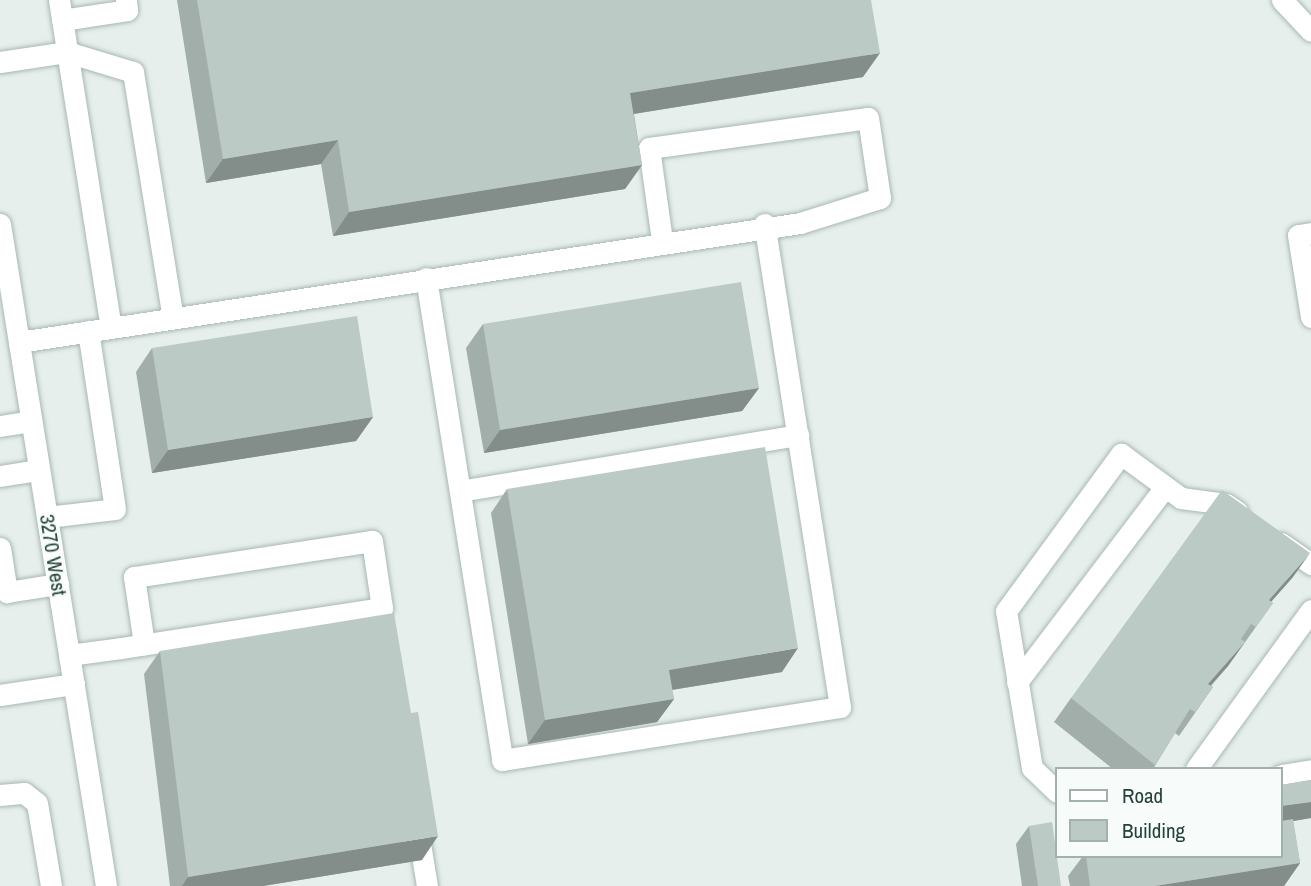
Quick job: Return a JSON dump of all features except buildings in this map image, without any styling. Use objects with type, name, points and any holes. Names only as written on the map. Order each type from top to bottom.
[{"type":"street","points":[[111,328],[61,10],[127,10],[125,0]]},
{"type":"street","points":[[1282,0],[1311,31]]},
{"type":"street","points":[[0,62],[67,52],[133,72],[173,318]]},
{"type":"street","points":[[19,342],[764,224],[800,223],[880,198],[868,118],[649,148],[662,240]]},
{"type":"street","name":"3270 West","points":[[0,224],[106,886]]},
{"type":"street","points":[[426,278],[502,760],[840,707],[764,224]]},
{"type":"street","points":[[1311,233],[1298,235],[1311,317]]},
{"type":"street","points":[[47,517],[115,509],[88,331]]},
{"type":"street","points":[[0,426],[32,421]]},
{"type":"street","points":[[460,491],[798,435]]},
{"type":"street","points":[[1056,791],[1032,768],[1006,611],[1121,454],[1181,498],[1226,504],[1311,564]]},
{"type":"street","points":[[0,476],[39,470]]},
{"type":"street","points":[[1017,682],[1165,487]]},
{"type":"street","points":[[144,644],[134,577],[372,541],[387,634]]},
{"type":"street","points":[[0,548],[4,593],[58,584]]},
{"type":"street","points":[[69,655],[382,608]]},
{"type":"street","points":[[1197,767],[1311,610]]},
{"type":"street","points":[[0,695],[74,684]]},
{"type":"street","points":[[1283,775],[1311,770]]},
{"type":"street","points":[[0,795],[24,793],[37,803],[51,886]]},
{"type":"street","points":[[414,806],[427,886]]}]
